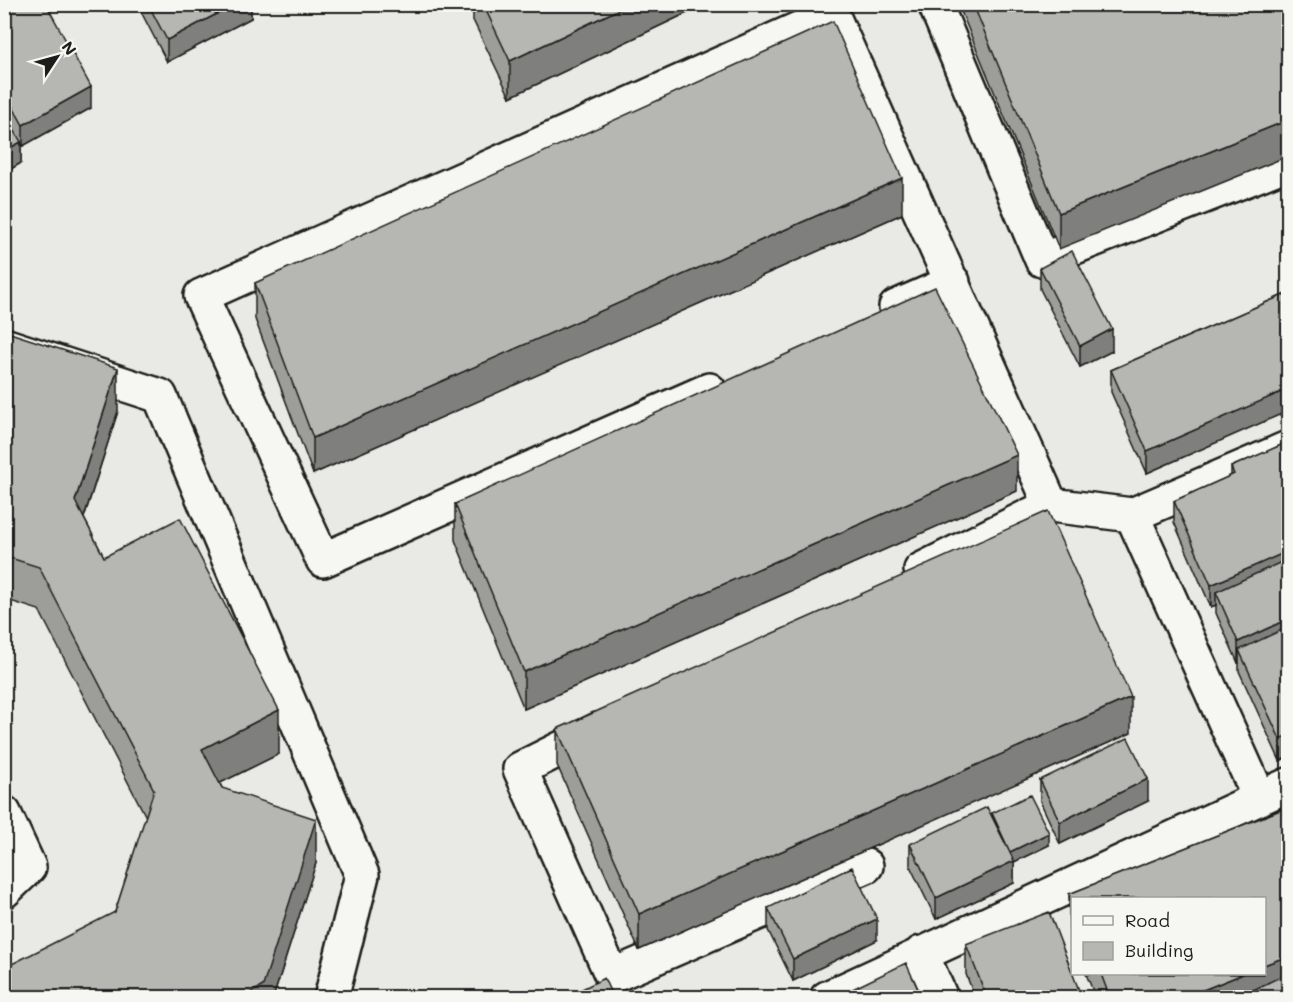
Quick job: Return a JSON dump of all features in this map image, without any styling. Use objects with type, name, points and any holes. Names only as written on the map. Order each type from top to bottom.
[{"type":"street","points":[[935,4],[1042,260],[1288,163]]},
{"type":"street","points":[[735,378],[323,561],[201,296],[832,14],[1051,505]]},
{"type":"street","points":[[866,321],[953,282]]},
{"type":"street","points":[[4,345],[160,396],[362,875],[332,998]]},
{"type":"street","points":[[892,584],[1051,505],[1132,515],[1288,448]]},
{"type":"street","points":[[1132,515],[1259,798]]},
{"type":"street","points":[[626,716],[520,769],[612,976],[866,866]]},
{"type":"street","points":[[827,998],[1288,785]]},
{"type":"street","points":[[4,813],[29,867],[4,891]]},
{"type":"street","points":[[921,954],[941,998]]},
{"type":"building","points":[[22,4],[46,4],[91,87],[23,125],[4,91],[4,14]]},
{"type":"building","points":[[148,4],[236,4],[167,40]]},
{"type":"building","points":[[483,4],[630,4],[510,61]]},
{"type":"building","points":[[973,4],[1288,4],[1288,120],[1059,213]]},
{"type":"building","points":[[833,21],[902,178],[313,438],[255,283]]},
{"type":"building","points":[[4,112],[21,142],[4,151]]},
{"type":"building","points":[[1072,251],[1112,329],[1080,346],[1040,268]]},
{"type":"building","points":[[935,287],[1017,455],[524,672],[455,504]]},
{"type":"building","points":[[1288,293],[1288,389],[1147,451],[1111,370]]},
{"type":"building","points":[[4,331],[118,368],[75,501],[104,557],[180,518],[279,710],[202,749],[222,788],[316,819],[263,986],[241,998],[4,998],[4,968],[115,912],[154,790],[39,567],[4,556]]},
{"type":"building","points":[[1288,442],[1288,551],[1211,585],[1174,501],[1234,474],[1231,467]]},
{"type":"building","points":[[1048,511],[1131,697],[639,914],[557,729]]},
{"type":"building","points":[[1288,559],[1288,619],[1238,642],[1216,592]]},
{"type":"building","points":[[1288,627],[1288,735],[1280,739],[1239,650]]},
{"type":"building","points":[[1128,738],[1148,779],[1060,822],[1040,780]]},
{"type":"building","points":[[1030,795],[1049,833],[1010,852],[992,813]]},
{"type":"building","points":[[987,807],[1014,861],[936,898],[910,844]]},
{"type":"building","points":[[1288,807],[1288,956],[1266,964],[1266,897],[1071,897],[1071,900],[1069,894]]},
{"type":"building","points":[[852,867],[877,919],[793,959],[768,908]]},
{"type":"building","points":[[1049,912],[1071,969],[1071,975],[1073,975],[1082,998],[987,998],[966,944]]},
{"type":"building","points":[[906,963],[922,998],[834,998]]},
{"type":"building","points":[[1288,973],[1288,998],[1237,998]]},
{"type":"building","points":[[1101,975],[1240,975],[1183,998],[1110,998]]},
{"type":"building","points":[[604,978],[613,998],[564,998]]}]
